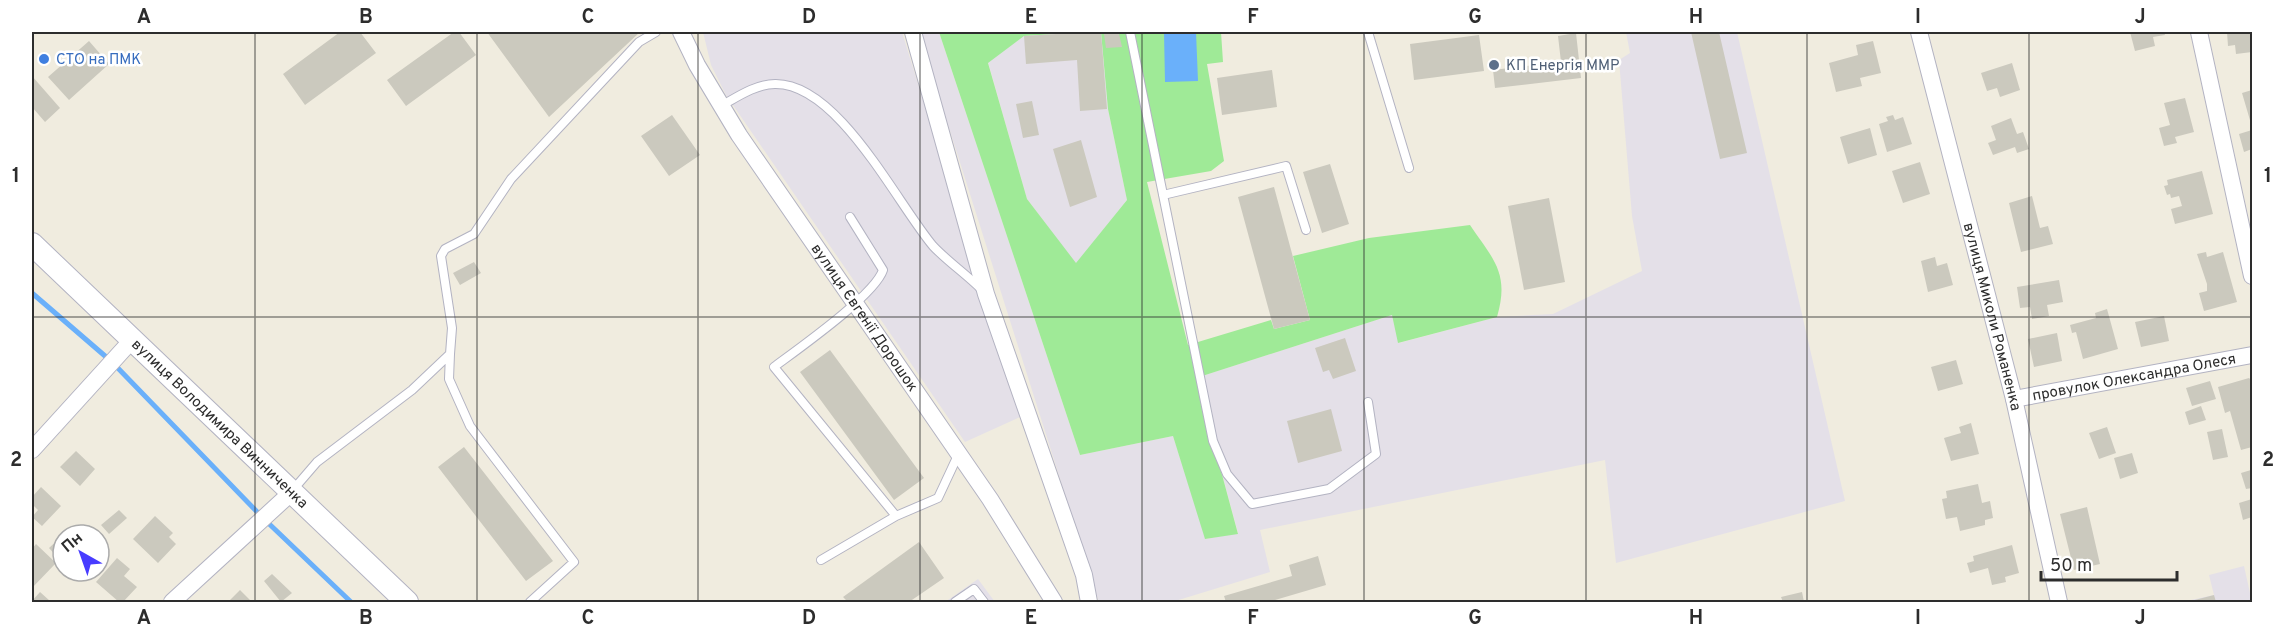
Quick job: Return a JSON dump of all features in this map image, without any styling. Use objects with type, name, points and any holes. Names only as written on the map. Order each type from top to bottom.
[{"type":"main road","name":"вулиця Володимира Винниченка","points":[[32,244],[407,603]]},
{"type":"street","name":"вулиця Євгенії Дорошок","points":[[681,32],[721,106],[853,303],[1005,521],[1054,603]]},
{"type":"street","points":[[914,32],[986,294],[1084,575],[1089,603]]},
{"type":"street","name":"вулиця Миколи Романенка","points":[[1919,32],[2014,399],[2059,603]]},
{"type":"street","points":[[2199,32],[2253,276]]},
{"type":"street","points":[[32,450],[132,339]]},
{"type":"street","name":"провулок Олександра Олеся","points":[[2014,399],[2253,355]]},
{"type":"street","points":[[172,603],[292,492]]},
{"type":"lane","points":[[530,603],[574,562],[470,426],[449,378],[452,328],[441,256],[446,249],[474,234],[511,179],[639,42],[656,32]]},
{"type":"lane","points":[[1130,32],[1213,441],[1227,474],[1252,504],[1329,489],[1376,454],[1368,402]]},
{"type":"lane","points":[[1368,32],[1409,168]]},
{"type":"lane","points":[[721,106],[754,88],[776,83],[810,93],[825,104],[867,152],[934,246],[986,294]]},
{"type":"lane","points":[[1163,195],[1286,166],[1306,230]]},
{"type":"lane","points":[[850,217],[883,270],[879,281],[865,296],[853,303],[774,368],[896,516]]},
{"type":"lane","points":[[292,492],[317,462],[412,390],[450,354]]},
{"type":"lane","points":[[821,560],[896,516],[938,498],[958,453]]},
{"type":"lane","points":[[956,603],[974,589],[984,603]]},
{"type":"shaded area","points":[[703,32],[902,32],[1020,417],[965,442],[726,95],[711,65]]},
{"type":"shaded area","points":[[921,32],[939,32],[1080,455],[1173,436],[1206,539],[1238,533],[1196,378],[1392,315],[1399,343],[1497,317],[1553,314],[1642,271],[1632,216],[1619,60],[1630,53],[1626,32],[1737,32],[1845,501],[1616,563],[1605,460],[1260,530],[1270,572],[1172,602],[1099,602],[920,36]]},
{"type":"shaded area","points":[[1101,32],[1108,109],[1127,200],[1076,264],[1027,199],[988,62],[1024,36]]},
{"type":"shaded area","points":[[2244,566],[2252,602],[2182,602],[2214,595],[2209,575]]},
{"type":"shaded area","points":[[978,579],[995,602],[945,602]]},
{"type":"green space","points":[[939,32],[1087,32],[1024,36],[988,63],[1027,199],[1076,263],[1127,200],[1108,109],[1101,32],[1221,32],[1223,62],[1207,64],[1224,161],[1211,171],[1147,182],[1188,345],[1271,320],[1274,329],[1310,320],[1293,256],[1369,238],[1470,225],[1497,267],[1502,289],[1497,317],[1398,343],[1392,315],[1196,378],[1238,534],[1205,539],[1173,436],[1080,455]]},
{"type":"water","points":[[1164,32],[1196,32],[1198,81],[1165,82]]},
{"type":"building","points":[[340,32],[360,32],[376,53],[305,105],[283,74]]},
{"type":"building","points":[[454,32],[459,32],[476,55],[406,106],[387,80]]},
{"type":"building","points":[[487,32],[640,32],[549,117]]},
{"type":"building","points":[[1101,32],[1107,109],[1080,111],[1077,60],[1026,64],[1024,36]]},
{"type":"building","points":[[1691,32],[1719,32],[1747,153],[1720,159]]},
{"type":"building","points":[[2130,32],[2164,32],[2165,35],[2153,37],[2155,46],[2135,51]]},
{"type":"building","points":[[2227,32],[2252,32],[2252,52],[2236,54],[2235,45],[2228,46]]},
{"type":"building","points":[[1576,33],[1581,78],[1495,88],[1493,70],[1561,62],[1558,36]]},
{"type":"building","points":[[1104,34],[1119,34],[1122,47],[1106,48]]},
{"type":"building","points":[[1479,35],[1484,71],[1414,80],[1410,44]]},
{"type":"building","points":[[89,41],[109,64],[69,100],[48,77]]},
{"type":"building","points":[[1873,41],[1881,73],[1860,78],[1862,86],[1836,92],[1829,63],[1858,55],[1856,45]]},
{"type":"building","points":[[2012,63],[2020,90],[2000,97],[1997,88],[1987,91],[1981,73]]},
{"type":"building","points":[[1272,70],[1277,107],[1222,115],[1217,78]]},
{"type":"building","points":[[32,76],[60,108],[45,122],[32,107]]},
{"type":"building","points":[[2252,90],[2252,127],[2242,93]]},
{"type":"building","points":[[2185,98],[2194,132],[2175,137],[2177,143],[2164,146],[2159,128],[2170,125],[2164,103]]},
{"type":"building","points":[[1032,101],[1039,135],[1023,138],[1016,104]]},
{"type":"building","points":[[672,115],[700,155],[669,176],[641,136]]},
{"type":"building","points":[[1893,115],[1895,120],[1903,117],[1912,144],[1887,152],[1879,124],[1888,121],[1886,117]]},
{"type":"building","points":[[2011,118],[2017,134],[2023,132],[2029,149],[2017,153],[2015,147],[1993,155],[1988,143],[1996,140],[1991,126]]},
{"type":"building","points":[[1870,128],[1877,155],[1848,164],[1840,137]]},
{"type":"building","points":[[2252,130],[2252,149],[2244,152],[2239,134]]},
{"type":"building","points":[[1081,140],[1097,197],[1070,207],[1053,149]]},
{"type":"building","points":[[1920,162],[1930,194],[1903,203],[1892,171]]},
{"type":"building","points":[[1330,164],[1349,224],[1322,233],[1303,172]]},
{"type":"building","points":[[2202,171],[2213,214],[2175,224],[2171,209],[2182,206],[2179,196],[2171,198],[2170,194],[2167,195],[2164,186],[2168,185],[2167,180]]},
{"type":"building","points":[[1274,187],[1310,320],[1274,329],[1238,197]]},
{"type":"building","points":[[2032,196],[2040,228],[2048,226],[2053,244],[2021,252],[2009,203]]},
{"type":"building","points":[[1549,198],[1565,282],[1524,290],[1508,206]]},
{"type":"building","points":[[2206,252],[2207,257],[2223,252],[2237,302],[2204,311],[2199,293],[2207,291],[2207,284],[2197,254]]},
{"type":"building","points":[[1935,257],[1937,266],[1947,263],[1953,285],[1928,292],[1921,261]]},
{"type":"building","points":[[474,262],[481,273],[460,285],[453,273]]},
{"type":"building","points":[[2059,280],[2063,302],[2047,305],[2049,316],[2032,319],[2030,307],[2020,308],[2017,287]]},
{"type":"building","points":[[2107,309],[2118,349],[2083,359],[2076,332],[2072,333],[2070,325],[2096,318],[2095,313]]},
{"type":"building","points":[[2164,316],[2169,341],[2141,347],[2135,322]]},
{"type":"building","points":[[2057,333],[2062,361],[2034,367],[2028,339]]},
{"type":"building","points":[[1345,338],[1356,371],[1333,379],[1329,370],[1323,372],[1315,348]]},
{"type":"building","points":[[830,350],[924,478],[894,500],[800,372]]},
{"type":"building","points":[[1956,360],[1963,384],[1938,391],[1931,367]]},
{"type":"building","points":[[2249,378],[2252,381],[2252,447],[2241,450],[2230,411],[2225,413],[2218,387]]},
{"type":"building","points":[[2210,381],[2216,399],[2192,406],[2186,388]]},
{"type":"building","points":[[2201,406],[2206,420],[2189,425],[2185,412]]},
{"type":"building","points":[[1331,409],[1342,451],[1298,463],[1287,421]]},
{"type":"building","points":[[1971,423],[1979,454],[1951,461],[1944,438],[1961,433],[1959,427]]},
{"type":"building","points":[[2107,427],[2116,453],[2099,459],[2089,433]]},
{"type":"building","points":[[2222,429],[2228,457],[2213,460],[2207,432]]},
{"type":"building","points":[[464,447],[553,561],[526,581],[438,467]]},
{"type":"building","points":[[76,451],[95,469],[80,486],[60,467]]},
{"type":"building","points":[[2132,453],[2138,473],[2120,479],[2114,458]]},
{"type":"building","points":[[2251,470],[2252,488],[2246,489],[2241,473]]},
{"type":"building","points":[[1978,484],[1982,503],[1990,501],[1993,518],[1985,520],[1985,525],[1960,531],[1957,517],[1946,519],[1942,499],[1947,498],[1946,491]]},
{"type":"building","points":[[41,487],[61,506],[42,526],[32,517],[38,510],[32,504],[32,497]]},
{"type":"building","points":[[2252,499],[2252,517],[2243,520],[2239,503]]},
{"type":"building","points":[[2087,507],[2100,564],[2074,570],[2060,514]]},
{"type":"building","points":[[119,510],[127,518],[111,532],[111,523],[103,523]]},
{"type":"building","points":[[155,516],[173,533],[169,537],[176,544],[158,563],[133,539]]},
{"type":"building","points":[[919,542],[944,578],[909,602],[848,602],[843,597]]},
{"type":"building","points":[[36,544],[51,558],[51,568],[32,588],[32,549]]},
{"type":"building","points":[[2012,545],[2019,573],[2005,577],[2006,582],[1992,585],[1988,568],[1970,573],[1967,563],[1974,561],[1973,556]]},
{"type":"building","points":[[1318,556],[1326,585],[1268,602],[1226,602],[1224,596],[1292,576],[1289,565]]},
{"type":"building","points":[[117,558],[130,569],[124,576],[137,587],[123,602],[119,602],[97,583],[111,583],[111,565]]},
{"type":"building","points":[[272,574],[292,593],[281,602],[264,581]]},
{"type":"building","points":[[240,590],[252,602],[228,602]]},
{"type":"building","points":[[40,592],[50,601],[32,602]]},
{"type":"building","points":[[1802,592],[1804,602],[1783,602],[1781,597]]},
{"type":"building","points":[[2214,595],[2216,602],[2187,602]]},
{"type":"waterway","points":[[32,293],[112,362],[263,518],[351,602]]},
{"type":"place","name":"СТО на ПМК","points":[[44,59]]},
{"type":"place","name":"КП Енергія ММР","points":[[1494,65]]}]
